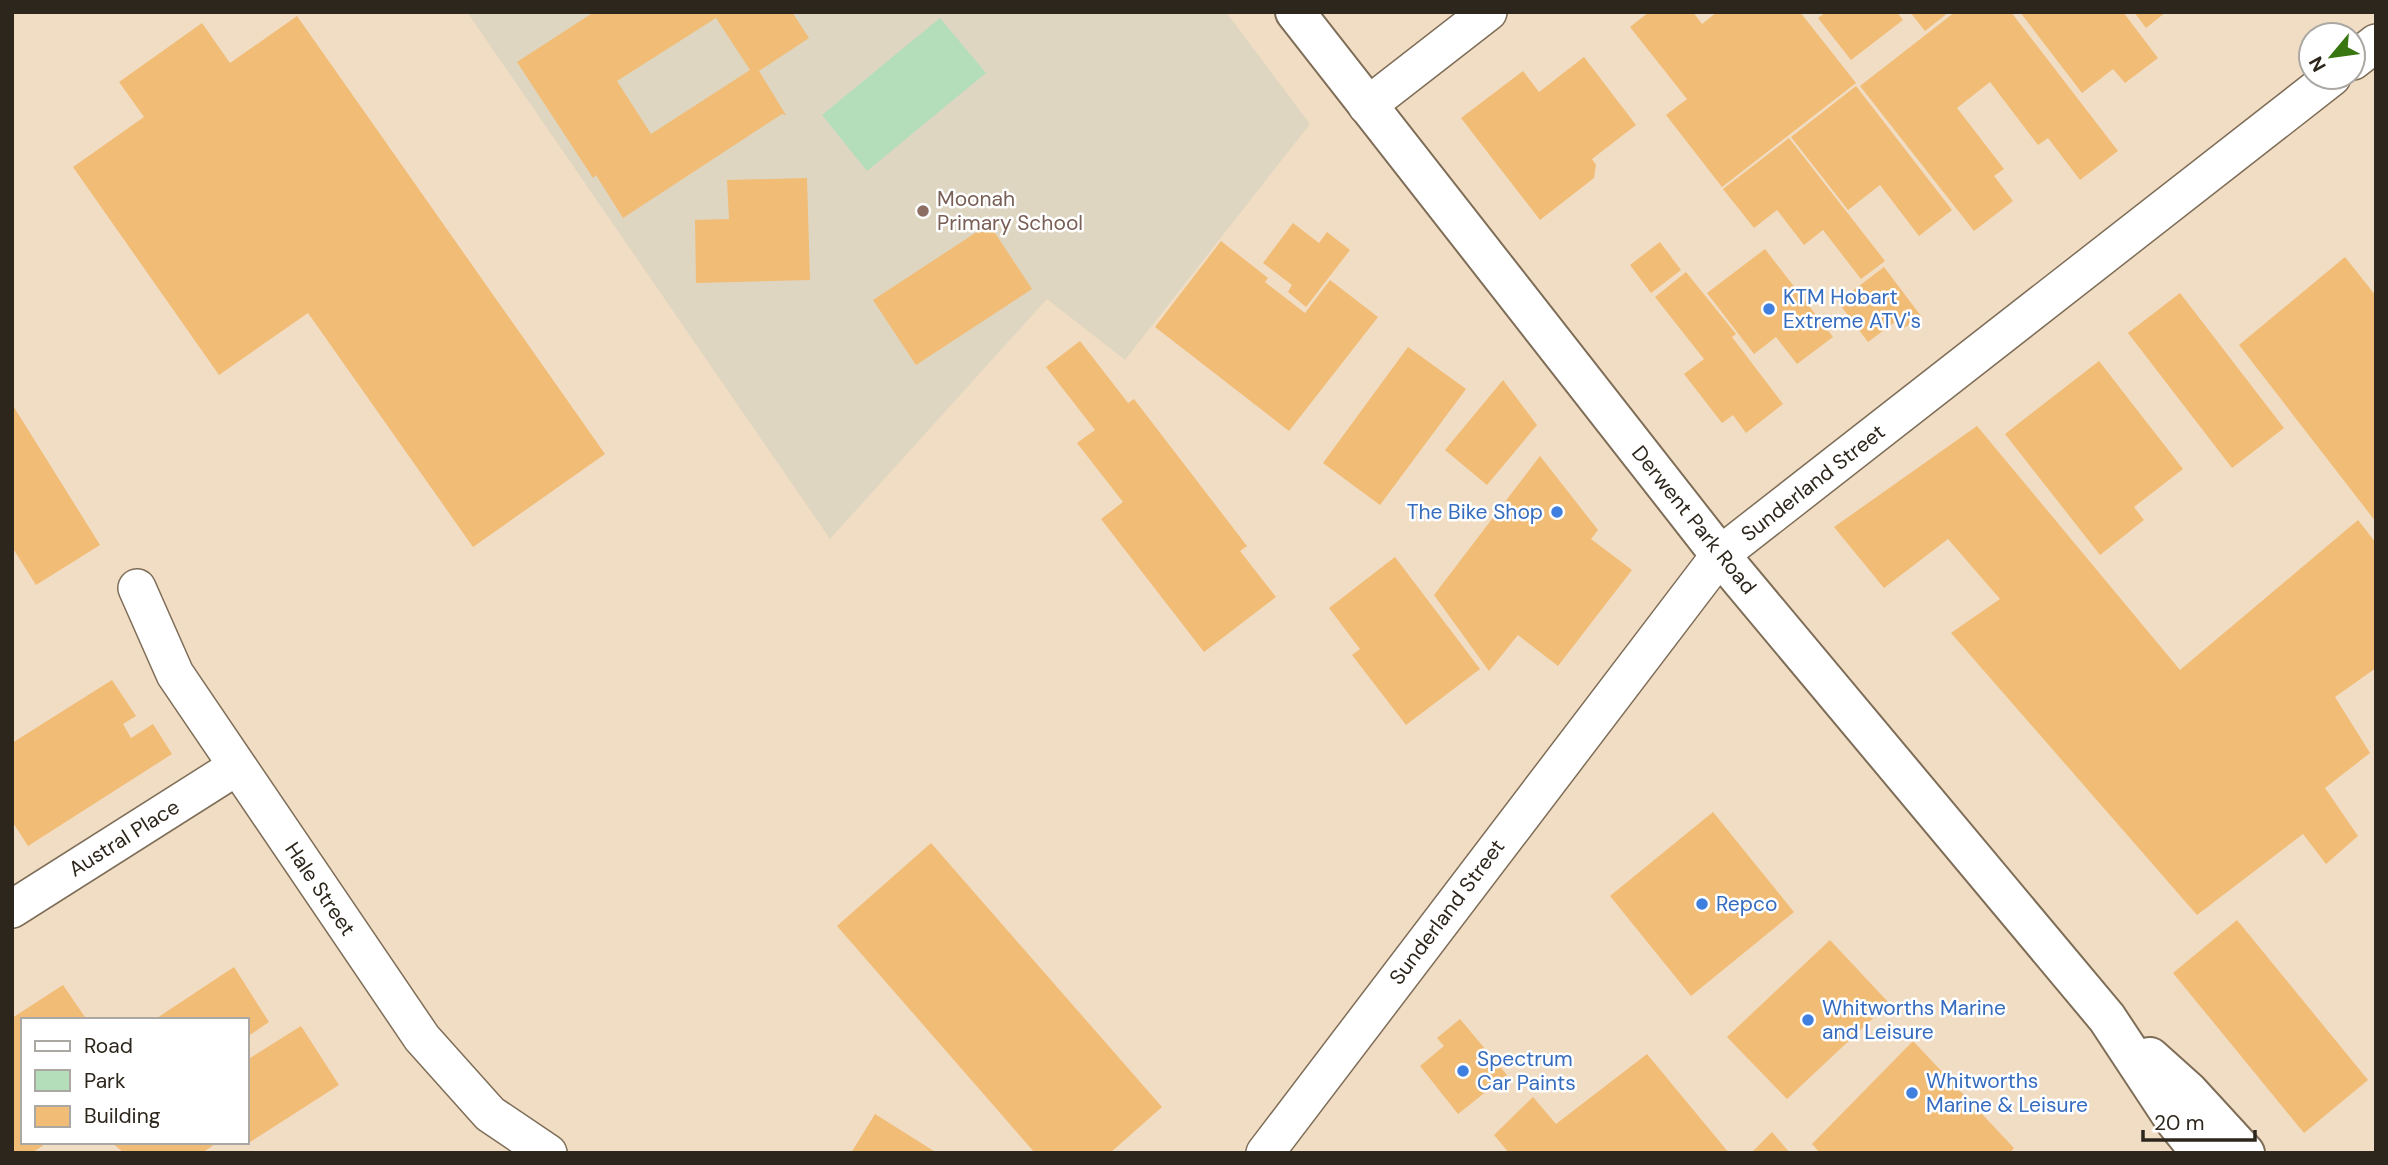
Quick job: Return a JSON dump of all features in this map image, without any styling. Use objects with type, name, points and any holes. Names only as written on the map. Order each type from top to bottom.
[{"type":"street","name":"Derwent Park Road","points":[[1295,12],[1720,555],[2107,1018],[2175,1121],[2201,1153]]},
{"type":"street","points":[[1367,106],[1488,12]]},
{"type":"street","name":"Sunderland Street","points":[[1265,1153],[1720,555],[2314,91]]},
{"type":"street","name":"Hale Street","points":[[136,588],[175,674],[422,1038],[490,1114],[548,1153]]},
{"type":"street","name":"Austral Place","points":[[12,909],[236,767]]},
{"type":"street","name":"Derwent Park Road","points":[[2107,1018],[2189,1092],[2245,1153]]},
{"type":"shaded area","name":"Moonah Primary School","points":[[467,12],[1226,12],[1310,124],[1125,360],[1047,299],[830,539]]},
{"type":"green space","points":[[940,18],[986,73],[867,171],[822,115]]},
{"type":"building","points":[[594,12],[792,12],[809,38],[759,71],[786,115],[782,114],[623,218],[596,175],[593,178],[517,62]],"holes":[[[716,18],[750,70],[651,134],[617,81]]]},
{"type":"building","points":[[1649,12],[1693,12],[1702,24],[1717,12],[1800,12],[1856,83],[1722,187],[1666,115],[1687,99],[1630,27]]},
{"type":"building","points":[[1826,12],[1897,12],[1903,20],[1851,60],[1818,18]]},
{"type":"building","points":[[1910,12],[1949,12],[1925,31]]},
{"type":"building","points":[[1955,12],[2011,12],[2118,151],[2080,180],[2048,138],[2038,145],[1990,82],[1957,108],[2004,169],[1994,176],[2013,201],[1974,231],[1860,86]]},
{"type":"building","points":[[2020,12],[2123,12],[2158,58],[2125,83],[2113,69],[2082,93]]},
{"type":"building","points":[[2134,12],[2166,12],[2146,28]]},
{"type":"building","points":[[297,16],[605,454],[473,547],[308,313],[219,375],[73,167],[144,117],[119,82],[202,23],[230,63]]},
{"type":"building","points":[[1584,57],[1636,125],[1592,159],[1596,165],[1594,178],[1540,220],[1461,118],[1523,71],[1539,92]]},
{"type":"building","points":[[1856,86],[1952,210],[1919,236],[1880,185],[1848,210],[1791,137]]},
{"type":"building","points":[[1789,138],[1885,261],[1861,279],[1823,230],[1804,245],[1777,210],[1754,228],[1723,189]]},
{"type":"building","points":[[807,178],[810,280],[696,283],[695,220],[729,219],[727,180]]},
{"type":"building","points":[[1293,223],[1319,243],[1327,232],[1350,250],[1306,307],[1288,292],[1292,285],[1263,263]]},
{"type":"building","points":[[989,224],[1032,289],[916,365],[873,300]]},
{"type":"building","points":[[1221,241],[1268,278],[1265,282],[1305,313],[1330,280],[1378,317],[1289,431],[1155,327]]},
{"type":"building","points":[[1660,242],[1681,270],[1651,293],[1630,265]]},
{"type":"building","points":[[1765,249],[1833,337],[1797,364],[1776,337],[1754,354],[1707,293]]},
{"type":"building","points":[[2345,257],[2376,296],[2376,522],[2239,345]]},
{"type":"building","points":[[1884,267],[1921,316],[1901,330],[1895,322],[1868,342],[1838,302]]},
{"type":"building","points":[[1686,272],[1736,334],[1732,337],[1783,404],[1746,433],[1733,415],[1722,423],[1684,374],[1704,359],[1655,297]]},
{"type":"building","points":[[2180,293],[2284,428],[2232,468],[2128,333]]},
{"type":"building","points":[[1080,341],[1128,403],[1134,399],[1247,546],[1240,551],[1276,597],[1204,652],[1101,519],[1123,502],[1077,443],[1095,430],[1046,367]]},
{"type":"building","points":[[1408,347],[1466,389],[1380,505],[1323,463]]},
{"type":"building","points":[[2099,361],[2183,469],[2134,507],[2144,520],[2100,555],[2005,434]]},
{"type":"building","points":[[1503,380],[1537,425],[1487,485],[1445,450]]},
{"type":"building","points":[[12,404],[100,545],[36,585],[12,547]]},
{"type":"building","points":[[1977,426],[2180,670],[2358,520],[2376,543],[2376,668],[2335,697],[2370,753],[2325,788],[2358,836],[2326,864],[2303,834],[2197,915],[1951,633],[2000,599],[1948,539],[1884,588],[1834,527]]},
{"type":"building","points":[[1540,456],[1598,530],[1591,539],[1632,570],[1558,666],[1518,635],[1489,671],[1434,595]]},
{"type":"building","points":[[1395,557],[1480,669],[1406,725],[1352,655],[1360,649],[1329,608]]},
{"type":"building","points":[[112,680],[136,716],[123,724],[131,738],[153,724],[172,754],[28,846],[12,821],[12,743]]},
{"type":"building","name":"Repco","points":[[1713,812],[1794,912],[1691,996],[1610,896]]},
{"type":"building","points":[[931,843],[1162,1107],[1110,1153],[1035,1153],[837,926]]},
{"type":"building","points":[[2237,920],[2368,1080],[2304,1133],[2173,973]]},
{"type":"building","name":"Whitworths Marine and Leisure","points":[[1830,940],[1889,1003],[1787,1099],[1727,1037]]},
{"type":"building","points":[[234,967],[269,1022],[248,1036],[248,1018],[157,1018]]},
{"type":"building","points":[[63,985],[86,1018],[21,1018],[21,1144],[45,1144],[32,1153],[12,1153],[12,1018]]},
{"type":"building","name":"Spectrum Car Paints","points":[[1460,1019],[1507,1075],[1458,1114],[1420,1066],[1444,1046],[1437,1038]]},
{"type":"building","points":[[301,1026],[339,1085],[248,1143],[248,1059]]},
{"type":"building","name":"Whitworths Marine & Leisure","points":[[1913,1041],[2014,1148],[2010,1153],[1820,1153],[1812,1144]]},
{"type":"building","points":[[1647,1054],[1729,1153],[1509,1153],[1494,1135],[1533,1097],[1556,1124]]},
{"type":"building","points":[[875,1114],[937,1153],[851,1153]]},
{"type":"building","points":[[1772,1132],[1790,1153],[1751,1153]]},
{"type":"building","points":[[113,1144],[215,1144],[202,1153],[124,1153]]},
{"type":"place","name":"Moonah Primary School","points":[[923,211]]},
{"type":"place","name":"KTM Hobart Extreme ATV's","points":[[1769,309]]},
{"type":"place","name":"The Bike Shop","points":[[1557,512]]},
{"type":"place","name":"Repco","points":[[1702,904]]},
{"type":"place","name":"Whitworths Marine and Leisure","points":[[1808,1020]]},
{"type":"place","name":"Spectrum Car Paints","points":[[1463,1071]]},
{"type":"place","name":"Whitworths Marine & Leisure","points":[[1912,1093]]}]
